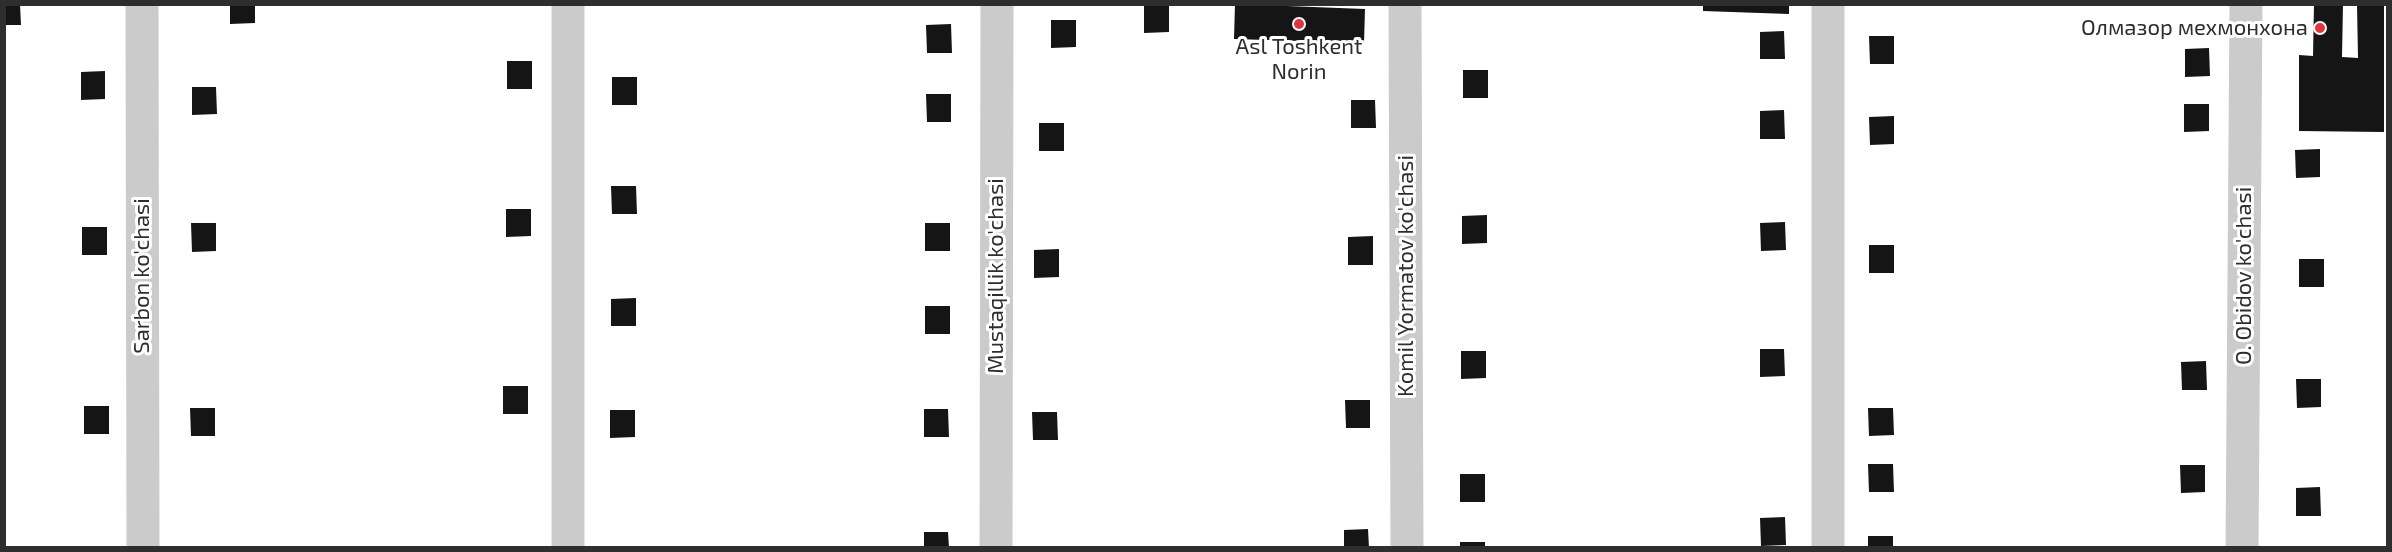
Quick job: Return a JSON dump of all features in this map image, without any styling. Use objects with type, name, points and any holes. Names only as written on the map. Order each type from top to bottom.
[{"type":"street","name":"Sarbon ko'chasi","points":[[142,4],[143,548]]},
{"type":"street","points":[[568,4],[568,548]]},
{"type":"street","name":"Mustaqillik ko'chasi","points":[[996,548],[997,4]]},
{"type":"street","name":"Komil Yormatov ko'chasi","points":[[1405,4],[1407,548]]},
{"type":"street","points":[[1828,4],[1828,548]]},
{"type":"street","name":"O. Obidov ko'chasi","points":[[2242,548],[2246,4]]},
{"type":"building","points":[[4,4],[20,4],[21,25],[4,25]]},
{"type":"building","points":[[230,4],[255,4],[255,23],[230,24]]},
{"type":"building","points":[[1144,4],[1169,4],[1169,32],[1144,33]]},
{"type":"building","name":"Asl Toshkent Norin","points":[[1235,4],[1365,9],[1364,43],[1234,39]]},
{"type":"building","points":[[2314,4],[2343,4],[2342,57],[2358,58],[2357,4],[2384,4],[2384,132],[2299,131],[2299,55],[2313,56]]},
{"type":"building","points":[[1703,5],[1789,5],[1789,14],[1703,11]]},
{"type":"building","points":[[1051,20],[1076,20],[1076,47],[1051,48]]},
{"type":"building","points":[[951,24],[952,53],[927,53],[926,25]]},
{"type":"building","points":[[1784,31],[1785,59],[1760,59],[1760,32]]},
{"type":"building","points":[[1869,36],[1894,36],[1894,64],[1870,64]]},
{"type":"building","points":[[2209,48],[2210,76],[2185,77],[2185,49]]},
{"type":"building","points":[[507,61],[532,61],[532,89],[507,89]]},
{"type":"building","points":[[1463,70],[1488,70],[1488,98],[1463,98]]},
{"type":"building","points":[[105,71],[105,99],[81,100],[81,72]]},
{"type":"building","points":[[612,77],[637,77],[637,105],[612,105]]},
{"type":"building","points":[[192,87],[216,87],[217,114],[192,115]]},
{"type":"building","points":[[926,94],[951,94],[951,122],[927,122]]},
{"type":"building","points":[[1351,100],[1375,100],[1376,128],[1351,128]]},
{"type":"building","points":[[2184,104],[2209,104],[2209,131],[2184,132]]},
{"type":"building","points":[[1784,110],[1785,139],[1760,139],[1760,111]]},
{"type":"building","points":[[1894,116],[1894,144],[1870,145],[1869,117]]},
{"type":"building","points":[[1039,123],[1064,123],[1064,151],[1039,151]]},
{"type":"building","points":[[2320,149],[2320,177],[2296,178],[2295,150]]},
{"type":"building","points":[[611,186],[636,186],[637,214],[612,214]]},
{"type":"building","points":[[506,209],[531,209],[531,236],[506,237]]},
{"type":"building","points":[[1487,215],[1487,243],[1462,244],[1462,216]]},
{"type":"building","points":[[1785,222],[1786,250],[1761,251],[1760,223]]},
{"type":"building","points":[[191,223],[216,223],[216,251],[192,252]]},
{"type":"building","points":[[925,223],[950,223],[950,251],[925,251]]},
{"type":"building","points":[[82,227],[107,227],[107,255],[82,255]]},
{"type":"building","points":[[1373,236],[1373,265],[1348,265],[1348,237]]},
{"type":"building","points":[[1869,245],[1894,245],[1894,273],[1869,273]]},
{"type":"building","points":[[1059,249],[1059,277],[1034,278],[1034,250]]},
{"type":"building","points":[[2299,259],[2324,259],[2324,287],[2299,287]]},
{"type":"building","points":[[636,298],[636,326],[611,326],[611,299]]},
{"type":"building","points":[[925,306],[950,306],[950,334],[925,334]]},
{"type":"building","points":[[1760,349],[1784,349],[1785,376],[1760,377]]},
{"type":"building","points":[[1461,351],[1486,351],[1486,378],[1461,379]]},
{"type":"building","points":[[2206,361],[2207,390],[2182,390],[2181,362]]},
{"type":"building","points":[[2296,379],[2321,379],[2321,407],[2297,408]]},
{"type":"building","points":[[503,386],[528,386],[528,414],[503,414]]},
{"type":"building","points":[[1345,400],[1370,400],[1370,428],[1346,428]]},
{"type":"building","points":[[84,406],[109,406],[109,434],[84,434]]},
{"type":"building","points":[[190,408],[215,408],[215,436],[191,436]]},
{"type":"building","points":[[1868,408],[1893,408],[1894,435],[1869,436]]},
{"type":"building","points":[[924,409],[948,409],[949,437],[924,437]]},
{"type":"building","points":[[610,410],[635,410],[635,437],[610,438]]},
{"type":"building","points":[[1032,412],[1057,412],[1058,440],[1033,440]]},
{"type":"building","points":[[1868,464],[1893,464],[1894,492],[1869,492]]},
{"type":"building","points":[[2180,465],[2205,465],[2205,492],[2181,493]]},
{"type":"building","points":[[1460,474],[1485,474],[1485,502],[1460,502]]},
{"type":"building","points":[[2320,487],[2321,516],[2296,516],[2296,488]]},
{"type":"building","points":[[1785,517],[1786,545],[1761,546],[1760,518]]},
{"type":"building","points":[[1368,529],[1369,548],[1344,548],[1344,530]]},
{"type":"building","points":[[924,532],[948,532],[949,548],[924,548]]},
{"type":"building","points":[[1868,536],[1893,536],[1893,548],[1868,548]]},
{"type":"building","points":[[1460,542],[1485,542],[1485,548],[1460,548]]},
{"type":"place","name":"Asl Toshkent Norin","points":[[1299,24]]},
{"type":"place","name":"Олмазор мехмонхона","points":[[2320,28]]}]
